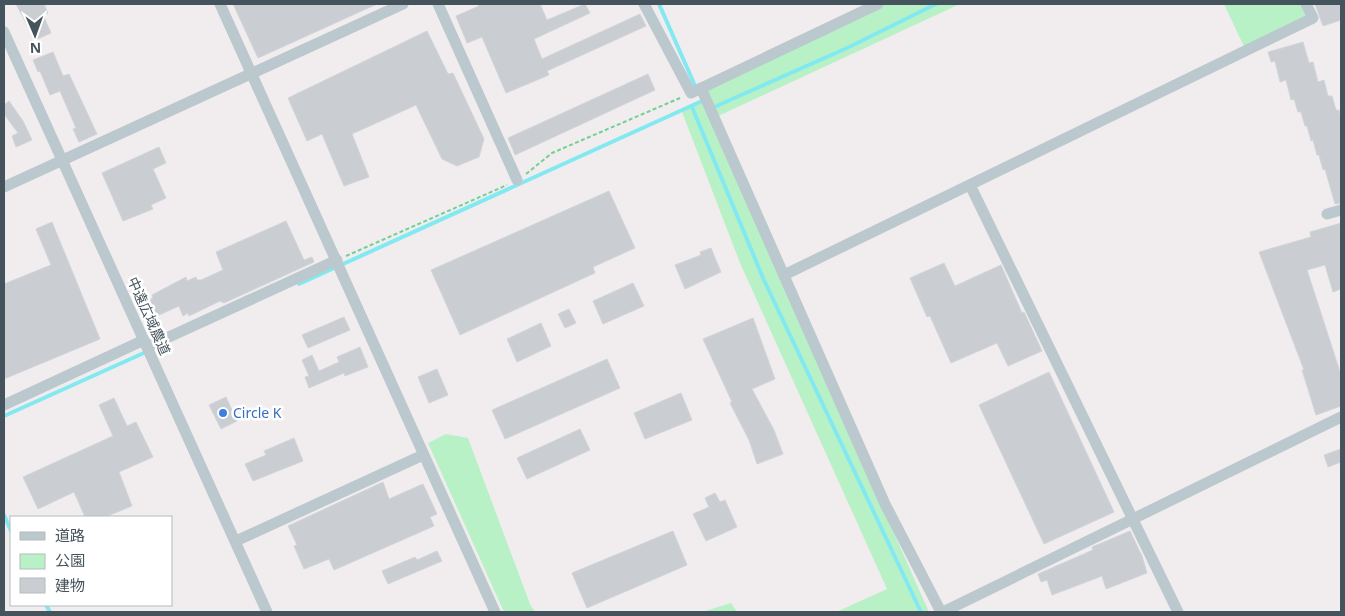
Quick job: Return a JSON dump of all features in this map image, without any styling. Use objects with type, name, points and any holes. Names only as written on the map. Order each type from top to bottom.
[{"type":"street","points":[[220,4],[337,260],[491,611]]},
{"type":"street","points":[[4,187],[402,4]]},
{"type":"street","points":[[438,4],[517,180]]},
{"type":"street","points":[[644,4],[696,91],[784,275],[885,504],[942,612],[1341,417]]},
{"type":"street","points":[[696,91],[861,8],[878,4]]},
{"type":"street","points":[[784,275],[1313,18],[1306,4]]},
{"type":"street","name":"中遠広域農道","points":[[5,38],[63,161],[267,612]]},
{"type":"street","points":[[970,185],[1178,612]]},
{"type":"street","points":[[1327,214],[1341,210]]},
{"type":"street","points":[[4,405],[337,260]]},
{"type":"street","points":[[236,541],[423,455]]},
{"type":"path","points":[[337,260],[517,180],[552,153],[696,91]]},
{"type":"green space","points":[[876,4],[960,4],[714,118],[703,92]]},
{"type":"green space","points":[[1224,4],[1304,4],[1313,18],[1246,51]]},
{"type":"green space","points":[[702,101],[929,612],[836,612],[887,589],[740,263],[682,112]]},
{"type":"green space","points":[[446,434],[468,438],[530,604],[535,612],[504,612],[428,443]]},
{"type":"green space","points":[[731,603],[737,612],[702,612]]},
{"type":"building","points":[[16,4],[44,4],[48,13],[43,15],[51,33],[35,40]]},
{"type":"building","points":[[233,4],[377,4],[258,58]]},
{"type":"building","points":[[478,4],[540,4],[547,20],[585,4],[590,13],[534,39],[542,59],[640,14],[646,26],[547,71],[549,75],[506,93],[482,37],[467,43],[456,16],[479,6]]},
{"type":"building","points":[[1315,4],[1341,4],[1341,20],[1323,26]]},
{"type":"building","points":[[427,31],[448,74],[453,73],[484,139],[479,157],[457,166],[442,159],[416,105],[352,134],[369,177],[344,186],[322,134],[307,141],[288,98]]},
{"type":"building","points":[[1303,42],[1309,63],[1313,62],[1318,82],[1324,80],[1328,96],[1332,96],[1336,110],[1339,110],[1341,119],[1341,203],[1335,204],[1325,169],[1323,170],[1319,155],[1317,155],[1313,140],[1311,141],[1301,112],[1298,112],[1294,99],[1291,100],[1286,80],[1280,82],[1275,61],[1271,62],[1268,52]]},
{"type":"building","points":[[53,52],[63,76],[69,74],[97,134],[79,142],[73,129],[76,128],[60,91],[50,95],[33,60]]},
{"type":"building","points":[[648,74],[655,90],[515,155],[508,138]]},
{"type":"building","points":[[9,101],[23,121],[32,140],[16,147],[12,136],[18,133],[4,114],[4,105]]},
{"type":"building","points":[[159,147],[166,163],[153,169],[166,198],[151,205],[153,209],[123,221],[102,173]]},
{"type":"building","points":[[609,191],[635,248],[593,267],[595,273],[460,335],[431,270]]},
{"type":"building","points":[[286,221],[304,260],[312,257],[314,262],[224,303],[220,301],[189,316],[188,313],[183,316],[179,306],[157,316],[149,300],[153,298],[152,295],[186,277],[187,281],[196,277],[197,280],[201,280],[223,270],[216,252]]},
{"type":"building","points":[[52,222],[100,339],[4,379],[4,284],[51,265],[36,229]]},
{"type":"building","points":[[1341,223],[1341,289],[1333,292],[1325,265],[1307,270],[1341,375],[1341,406],[1316,415],[1302,370],[1304,370],[1259,252],[1311,237],[1310,232]]},
{"type":"building","points":[[711,248],[721,272],[685,289],[675,265],[701,255],[700,252]]},
{"type":"building","points":[[944,263],[955,286],[1001,265],[1022,313],[1024,312],[1042,351],[1008,366],[997,343],[951,363],[930,316],[927,317],[910,278]]},
{"type":"building","points":[[633,283],[644,306],[603,324],[593,301]]},
{"type":"building","points":[[569,309],[576,323],[565,328],[558,314]]},
{"type":"building","points":[[344,317],[350,330],[308,348],[302,335]]},
{"type":"building","points":[[753,318],[775,379],[752,389],[774,430],[783,454],[757,464],[749,440],[730,403],[732,402],[703,339]]},
{"type":"building","points":[[541,323],[551,346],[517,362],[507,339]]},
{"type":"building","points":[[360,347],[368,367],[345,376],[344,373],[309,388],[305,377],[309,376],[302,360],[312,355],[319,371],[339,362],[337,357]]},
{"type":"building","points":[[607,359],[620,388],[505,439],[492,410]]},
{"type":"building","points":[[437,369],[448,395],[429,403],[418,377]]},
{"type":"building","points":[[1049,372],[1114,512],[1044,544],[979,405]]},
{"type":"building","points":[[681,393],[692,420],[645,439],[634,413]]},
{"type":"building","points":[[226,397],[237,421],[221,429],[209,405]]},
{"type":"building","points":[[114,398],[127,426],[136,422],[153,457],[119,472],[132,506],[107,516],[85,516],[74,492],[38,509],[23,477],[113,436],[99,405]]},
{"type":"building","points":[[580,429],[590,450],[527,479],[517,458]]},
{"type":"building","points":[[294,438],[303,461],[253,481],[245,464],[266,455],[264,451]]},
{"type":"building","points":[[1341,449],[1341,462],[1328,467],[1324,455]]},
{"type":"building","points":[[383,482],[389,499],[423,484],[437,514],[430,517],[434,526],[334,570],[329,559],[304,569],[294,546],[297,545],[288,526]]},
{"type":"building","points":[[715,493],[720,502],[725,500],[737,527],[706,541],[693,514],[709,507],[705,498]]},
{"type":"building","points":[[673,531],[687,565],[587,608],[572,573]]},
{"type":"building","points":[[1130,531],[1142,556],[1147,573],[1106,589],[1102,576],[1052,595],[1047,580],[1041,582],[1038,574],[1093,550],[1092,547]]},
{"type":"building","points":[[437,551],[442,561],[388,584],[382,571],[415,557],[417,560]]},
{"type":"waterway","points":[[659,4],[696,88]]},
{"type":"waterway","points":[[712,108],[847,48],[936,4]]},
{"type":"waterway","points":[[299,284],[702,101]]},
{"type":"waterway","points":[[692,107],[763,278],[921,612]]},
{"type":"waterway","points":[[4,416],[146,352]]},
{"type":"waterway","points":[[4,515],[10,529]]},
{"type":"waterway","points":[[47,606],[50,612]]},
{"type":"place","name":"Circle K","points":[[223,413]]}]
